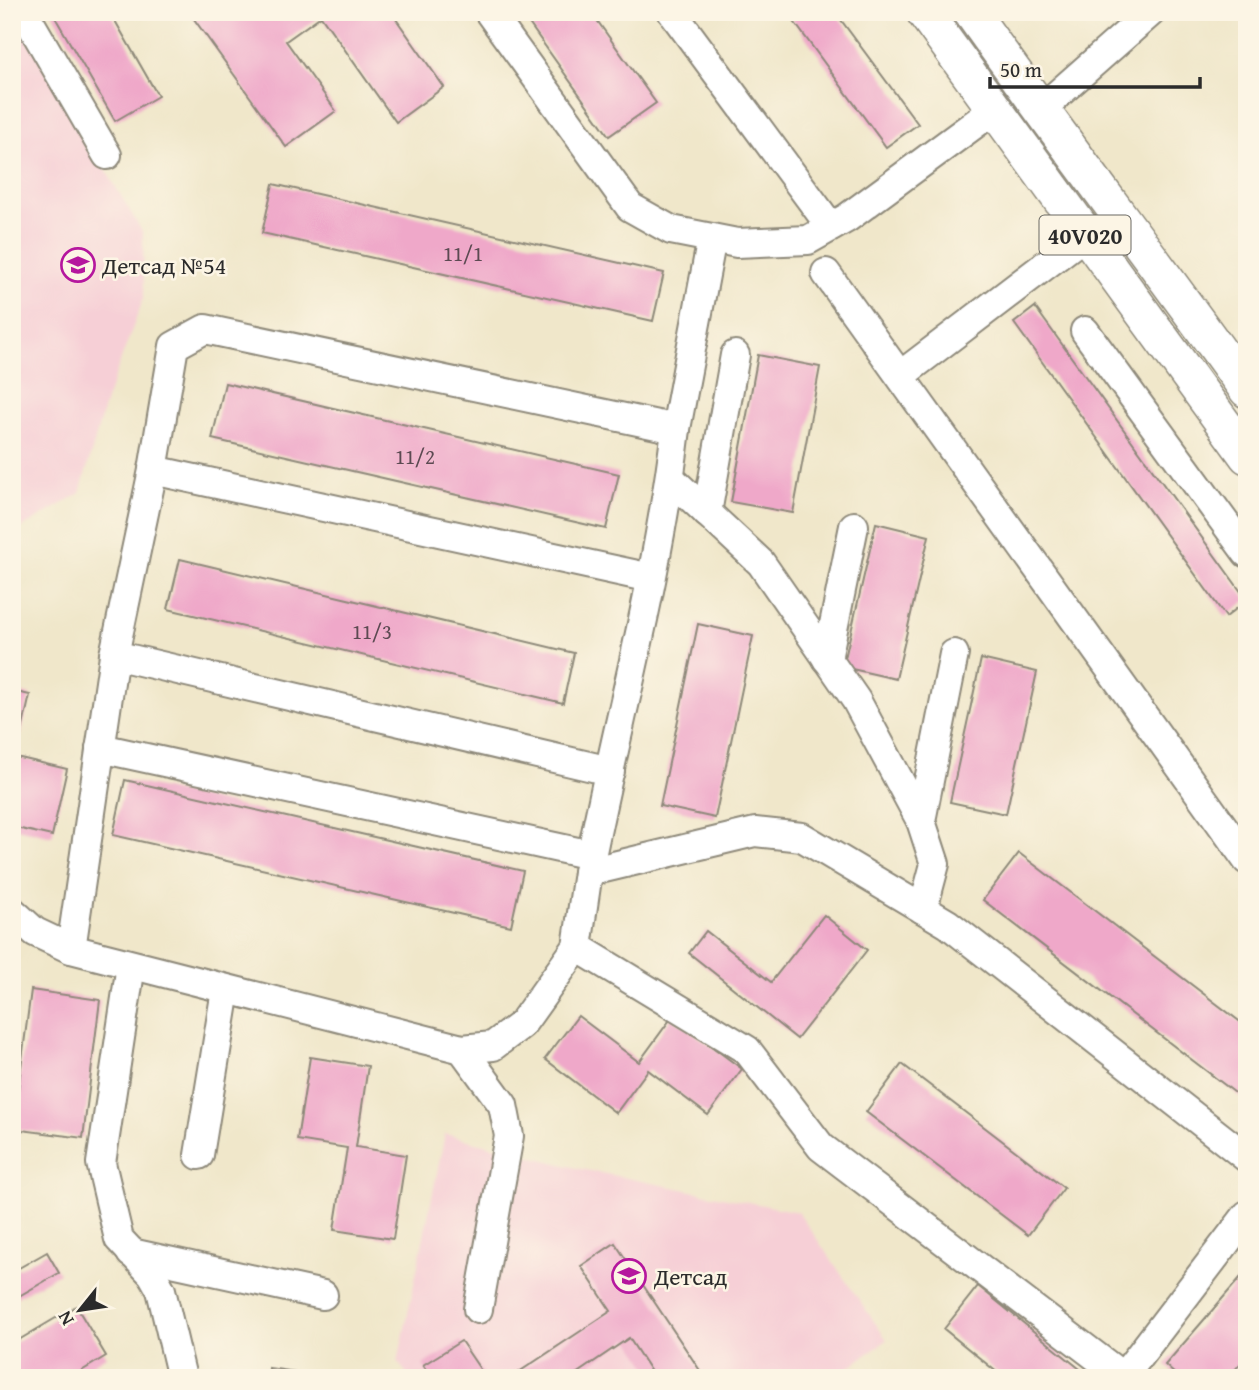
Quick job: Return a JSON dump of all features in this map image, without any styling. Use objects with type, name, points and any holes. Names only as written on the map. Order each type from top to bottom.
[{"type":"main road","name":"40V020","points":[[924,12],[1247,456]]},
{"type":"main road","points":[[971,12],[1247,390]]},
{"type":"street","points":[[24,12],[107,155]]},
{"type":"street","points":[[489,12],[630,207],[671,230],[737,243],[808,240],[847,218],[995,109]]},
{"type":"street","points":[[672,12],[831,227]]},
{"type":"street","points":[[1040,110],[1151,12]]},
{"type":"street","points":[[901,375],[1085,235]]},
{"type":"street","points":[[12,911],[36,932],[71,949],[462,1049],[493,1046],[523,1024],[577,947],[589,863],[652,578],[676,429],[712,238]]},
{"type":"street","points":[[827,273],[1247,860]]},
{"type":"street","points":[[71,949],[114,654],[153,470],[174,346],[205,329],[676,429]]},
{"type":"street","points":[[1085,331],[1247,554]]},
{"type":"street","points":[[708,513],[735,355]]},
{"type":"street","points":[[153,470],[652,578]]},
{"type":"street","points":[[670,478],[761,563],[856,700],[921,821],[935,864],[923,909]]},
{"type":"street","points":[[827,659],[854,526]]},
{"type":"street","points":[[114,654],[610,771]]},
{"type":"street","points":[[921,821],[954,654]]},
{"type":"street","points":[[100,748],[589,863],[755,832],[802,837],[948,924],[1247,1158]]},
{"type":"street","points":[[577,947],[747,1050],[821,1147],[1123,1377],[1247,1215]]},
{"type":"street","points":[[131,965],[101,1163],[119,1239],[129,1253],[152,1274],[161,1290],[182,1378]]},
{"type":"street","points":[[199,1155],[226,989]]},
{"type":"street","points":[[462,1049],[503,1105],[509,1136],[478,1309]]},
{"type":"street","points":[[129,1253],[323,1295]]},
{"type":"shaded area","name":"Детсад №54","points":[[12,12],[143,233],[144,297],[106,400],[80,493],[12,534]]},
{"type":"shaded area","name":"Детсад","points":[[445,1134],[576,1168],[798,1212],[887,1340],[834,1378],[410,1378],[398,1362]]},
{"type":"building","points":[[52,12],[110,12],[158,96],[115,121]]},
{"type":"building","points":[[204,12],[266,12],[269,18],[277,12],[391,12],[444,87],[396,122],[321,16],[286,41],[336,111],[286,147],[194,19]]},
{"type":"building","points":[[521,12],[591,12],[656,103],[609,136]]},
{"type":"building","points":[[787,12],[835,12],[918,124],[886,147]]},
{"type":"building","points":[[273,184],[664,273],[653,321],[262,233]]},
{"type":"building","points":[[1035,307],[1247,600],[1226,617],[1014,323]]},
{"type":"building","points":[[758,355],[820,367],[793,513],[731,502]]},
{"type":"building","points":[[225,383],[619,474],[606,529],[212,439]]},
{"type":"building","points":[[876,523],[929,536],[896,679],[843,667]]},
{"type":"building","points":[[180,559],[574,653],[563,703],[168,609]]},
{"type":"building","points":[[698,624],[753,636],[715,818],[660,806]]},
{"type":"building","points":[[981,659],[1037,672],[1006,814],[950,802]]},
{"type":"building","points":[[12,691],[30,695],[16,757],[67,769],[52,836],[12,827]]},
{"type":"building","points":[[125,780],[523,871],[511,926],[113,835]]},
{"type":"building","points":[[1019,853],[1247,1027],[1247,1102],[983,900]]},
{"type":"building","points":[[824,915],[867,950],[797,1039],[689,953],[706,931],[771,982]]},
{"type":"building","points":[[31,990],[100,1000],[83,1138],[13,1129]]},
{"type":"building","points":[[578,1016],[639,1062],[672,1017],[742,1069],[708,1115],[648,1070],[616,1113],[545,1059]]},
{"type":"building","points":[[310,1057],[368,1066],[356,1147],[406,1155],[393,1239],[334,1230],[347,1148],[297,1140]]},
{"type":"building","points":[[902,1064],[1064,1188],[1028,1235],[866,1112]]},
{"type":"building","points":[[615,1243],[705,1378],[655,1378],[629,1338],[570,1378],[510,1378],[611,1311],[581,1266]]},
{"type":"building","points":[[47,1252],[59,1273],[12,1300],[12,1272]]},
{"type":"building","points":[[1247,1270],[1247,1356],[1228,1378],[1179,1378],[1165,1365]]},
{"type":"building","points":[[978,1286],[1091,1378],[1004,1378],[944,1329]]},
{"type":"building","points":[[76,1306],[106,1356],[70,1378],[12,1378],[12,1344]]},
{"type":"building","points":[[461,1341],[486,1378],[432,1378],[423,1365]]},
{"type":"building","points":[[269,1368],[316,1375],[316,1378],[268,1378]]},
{"type":"place","name":"Детсад №54","points":[[78,265]]},
{"type":"place","name":"Детсад","points":[[629,1276]]}]
